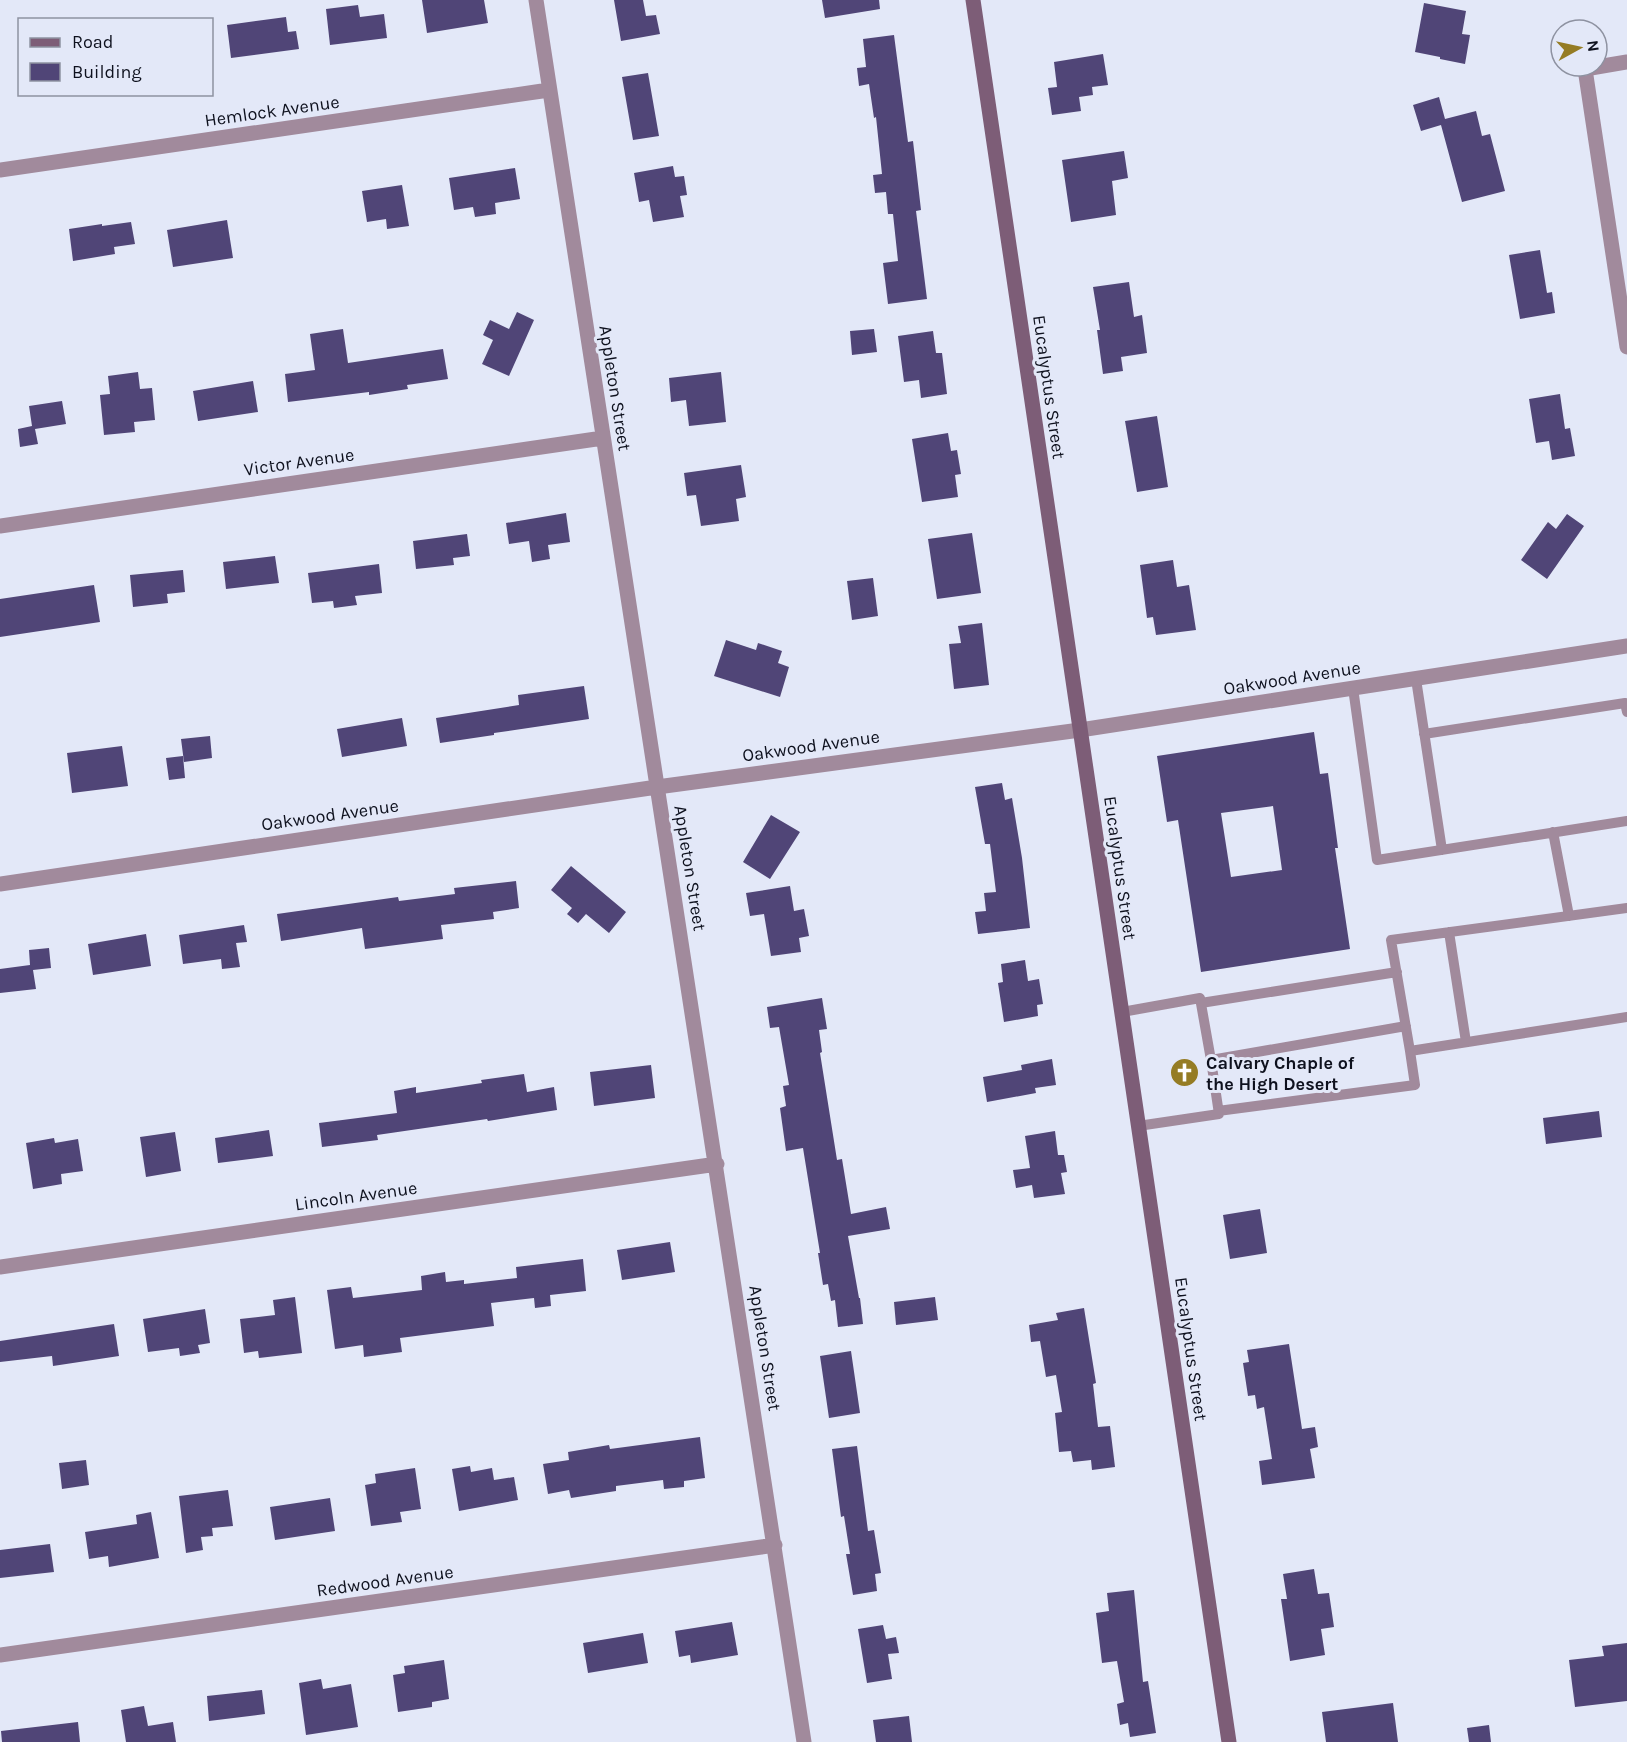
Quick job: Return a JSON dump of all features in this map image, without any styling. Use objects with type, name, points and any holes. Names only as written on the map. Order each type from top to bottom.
[{"type":"main road","name":"Eucalyptus Street","points":[[973,0],[1229,1742]]},
{"type":"street","name":"Appleton Street","points":[[536,0],[717,1164],[804,1742]]},
{"type":"street","points":[[1627,62],[1585,69],[1627,346]]},
{"type":"street","name":"Hemlock Avenue","points":[[0,170],[549,90]]},
{"type":"street","name":"Victor Avenue","points":[[0,526],[603,438]]},
{"type":"street","name":"Oakwood Avenue","points":[[0,884],[657,787],[1080,730],[1627,646]]},
{"type":"street","name":"Lincoln Avenue","points":[[0,1267],[717,1164]]},
{"type":"street","name":"Redwood Avenue","points":[[0,1655],[775,1545]]},
{"type":"lane","points":[[1416,679],[1442,850]]},
{"type":"lane","points":[[1353,688],[1377,860],[1627,820]]},
{"type":"lane","points":[[1424,734],[1625,703],[1627,712]]},
{"type":"lane","points":[[1553,832],[1569,916]]},
{"type":"lane","points":[[1218,1111],[1415,1085],[1391,940],[1627,908]]},
{"type":"lane","points":[[1449,932],[1466,1042]]},
{"type":"lane","points":[[1201,1003],[1397,972]]},
{"type":"lane","points":[[1122,1012],[1200,998],[1219,1114],[1138,1126]]},
{"type":"lane","points":[[1410,1051],[1627,1017]]},
{"type":"lane","points":[[1211,1060],[1406,1026]]},
{"type":"building","points":[[422,0],[484,0],[488,23],[427,33]]},
{"type":"building","points":[[614,0],[643,0],[646,16],[656,15],[660,34],[621,41]]},
{"type":"building","points":[[822,0],[879,0],[880,9],[825,18]]},
{"type":"building","points":[[1424,3],[1466,11],[1462,34],[1470,35],[1465,64],[1415,52]]},
{"type":"building","points":[[358,5],[360,17],[384,14],[387,38],[330,45],[326,9]]},
{"type":"building","points":[[286,17],[288,32],[296,31],[299,49],[231,58],[227,25]]},
{"type":"building","points":[[894,35],[908,142],[913,141],[921,210],[916,211],[927,299],[888,304],[883,263],[898,261],[893,214],[888,214],[886,192],[875,193],[873,175],[882,174],[876,117],[874,118],[869,84],[859,86],[857,68],[866,67],[863,39]]},
{"type":"building","points":[[1103,54],[1108,85],[1092,87],[1093,95],[1079,97],[1081,111],[1052,115],[1048,88],[1057,87],[1054,62]]},
{"type":"building","points":[[648,73],[659,136],[633,140],[622,77]]},
{"type":"building","points":[[1439,97],[1445,119],[1476,111],[1482,136],[1490,134],[1505,191],[1462,202],[1441,125],[1421,131],[1413,105]]},
{"type":"building","points":[[1124,151],[1128,178],[1112,181],[1116,215],[1071,222],[1062,160]]},
{"type":"building","points":[[673,166],[675,177],[684,176],[687,195],[680,196],[684,217],[653,222],[649,200],[639,202],[634,173]]},
{"type":"building","points":[[515,168],[520,199],[495,203],[496,214],[475,217],[473,207],[454,210],[449,178]]},
{"type":"building","points":[[402,185],[409,226],[387,229],[386,219],[367,222],[362,191]]},
{"type":"building","points":[[227,220],[233,258],[173,267],[167,230]]},
{"type":"building","points":[[131,222],[135,244],[114,247],[115,254],[73,261],[69,229]]},
{"type":"building","points":[[1540,250],[1547,293],[1552,292],[1555,313],[1520,319],[1509,255]]},
{"type":"building","points":[[1129,282],[1134,317],[1142,315],[1147,353],[1121,357],[1123,371],[1103,374],[1097,330],[1100,330],[1093,287]]},
{"type":"building","points":[[517,312],[534,320],[509,376],[482,364],[493,340],[483,335],[490,320],[509,329]]},
{"type":"building","points":[[343,329],[348,363],[443,349],[448,379],[407,385],[408,389],[369,395],[369,392],[288,402],[285,374],[315,370],[310,334]]},
{"type":"building","points":[[874,329],[877,352],[852,355],[850,331]]},
{"type":"building","points":[[933,331],[936,353],[942,353],[947,394],[921,398],[919,380],[904,382],[898,336]]},
{"type":"building","points":[[138,372],[140,389],[152,388],[155,420],[134,422],[135,432],[104,435],[100,395],[110,394],[108,376]]},
{"type":"building","points":[[721,372],[726,422],[689,426],[686,400],[671,402],[669,378]]},
{"type":"building","points":[[253,381],[258,412],[198,421],[193,391]]},
{"type":"building","points":[[1560,394],[1565,429],[1570,428],[1575,456],[1552,460],[1549,441],[1536,443],[1529,399]]},
{"type":"building","points":[[62,401],[66,424],[35,429],[38,444],[20,447],[18,429],[32,426],[29,406]]},
{"type":"building","points":[[1157,416],[1168,487],[1137,492],[1125,421]]},
{"type":"building","points":[[948,433],[951,451],[957,450],[961,474],[955,475],[958,497],[922,502],[912,439]]},
{"type":"building","points":[[741,465],[746,497],[736,499],[739,521],[701,526],[696,495],[687,496],[684,473]]},
{"type":"building","points":[[566,513],[570,542],[548,545],[550,559],[532,562],[529,541],[509,544],[506,523]]},
{"type":"building","points":[[1567,514],[1584,526],[1547,579],[1521,560],[1548,522],[1556,529]]},
{"type":"building","points":[[972,533],[981,593],[937,599],[928,539]]},
{"type":"building","points":[[467,534],[470,556],[453,558],[454,565],[416,569],[413,541]]},
{"type":"building","points":[[275,556],[279,583],[226,589],[223,562]]},
{"type":"building","points":[[1173,560],[1177,587],[1189,585],[1196,630],[1156,635],[1153,617],[1147,618],[1140,565]]},
{"type":"building","points":[[379,564],[382,593],[355,596],[357,605],[334,608],[333,601],[312,603],[308,573]]},
{"type":"building","points":[[183,570],[185,592],[167,594],[168,603],[133,607],[130,575]]},
{"type":"building","points":[[873,578],[878,616],[852,620],[847,581]]},
{"type":"building","points":[[94,585],[100,622],[0,637],[0,599]]},
{"type":"building","points":[[982,623],[989,685],[954,689],[949,644],[961,643],[958,626]]},
{"type":"building","points":[[726,640],[756,650],[758,643],[782,651],[778,663],[789,667],[780,697],[714,676]]},
{"type":"building","points":[[584,686],[589,719],[440,743],[436,718],[519,705],[518,695]]},
{"type":"building","points":[[402,718],[407,746],[342,757],[337,729]]},
{"type":"building","points":[[1314,732],[1320,774],[1328,773],[1338,848],[1335,848],[1350,949],[1201,972],[1178,820],[1167,822],[1157,756]],"holes":[[[1273,806],[1282,870],[1231,877],[1221,813]]]},
{"type":"building","points":[[210,736],[212,758],[184,762],[181,739]]},
{"type":"building","points":[[122,746],[128,786],[72,793],[67,753]]},
{"type":"building","points":[[183,756],[185,778],[169,780],[166,758]]},
{"type":"building","points":[[1002,783],[1005,800],[1012,798],[1030,928],[978,934],[975,912],[986,911],[984,893],[996,892],[990,844],[985,844],[975,787]]},
{"type":"building","points":[[771,815],[800,832],[770,879],[743,862]]},
{"type":"building","points":[[571,866],[626,912],[609,933],[586,914],[578,923],[567,914],[572,908],[551,890]]},
{"type":"building","points":[[516,881],[519,908],[493,912],[494,919],[441,925],[443,939],[365,949],[362,928],[281,941],[277,914],[398,897],[399,901],[455,894],[454,888]]},
{"type":"building","points":[[790,886],[794,911],[804,909],[809,936],[799,938],[801,952],[771,956],[764,914],[750,916],[746,893]]},
{"type":"building","points":[[244,925],[247,942],[236,943],[240,967],[222,969],[221,959],[183,964],[179,935]]},
{"type":"building","points":[[146,934],[151,966],[93,975],[88,944]]},
{"type":"building","points":[[49,948],[51,968],[33,970],[36,989],[0,993],[0,969],[30,965],[29,950]]},
{"type":"building","points":[[1025,960],[1028,981],[1039,979],[1043,1004],[1037,1005],[1038,1016],[1004,1022],[998,983],[1003,982],[1001,964]]},
{"type":"building","points":[[822,998],[827,1029],[819,1030],[822,1052],[820,1053],[837,1160],[842,1159],[851,1214],[886,1207],[890,1229],[848,1236],[863,1324],[838,1327],[835,1300],[831,1301],[828,1284],[823,1285],[803,1148],[786,1151],[780,1108],[786,1106],[783,1086],[789,1085],[779,1027],[770,1028],[767,1007]]},
{"type":"building","points":[[1052,1059],[1056,1085],[1035,1088],[1036,1093],[987,1102],[983,1077],[1022,1070],[1021,1065]]},
{"type":"building","points":[[651,1065],[655,1098],[594,1106],[590,1072]]},
{"type":"building","points":[[524,1074],[527,1092],[554,1087],[557,1110],[377,1135],[378,1140],[322,1147],[319,1123],[397,1113],[394,1091],[416,1087],[416,1093]]},
{"type":"building","points":[[1599,1111],[1602,1137],[1546,1144],[1543,1118]]},
{"type":"building","points":[[269,1130],[273,1156],[218,1163],[215,1138]]},
{"type":"building","points":[[1055,1131],[1058,1155],[1064,1155],[1067,1172],[1061,1173],[1065,1194],[1034,1198],[1032,1185],[1016,1188],[1013,1170],[1030,1168],[1025,1136]]},
{"type":"building","points":[[175,1132],[181,1171],[146,1177],[140,1137]]},
{"type":"building","points":[[54,1138],[55,1143],[78,1139],[83,1171],[61,1174],[62,1184],[33,1189],[26,1143]]},
{"type":"building","points":[[1260,1209],[1267,1253],[1230,1259],[1223,1215]]},
{"type":"building","points":[[670,1242],[675,1272],[622,1280],[617,1250]]},
{"type":"building","points":[[583,1259],[586,1291],[550,1295],[551,1306],[535,1308],[534,1298],[491,1303],[494,1326],[400,1338],[402,1352],[364,1357],[363,1345],[335,1349],[327,1290],[351,1287],[353,1298],[422,1290],[421,1276],[445,1272],[446,1282],[464,1280],[464,1284],[517,1278],[516,1267]]},
{"type":"building","points":[[295,1297],[302,1353],[259,1358],[258,1351],[244,1353],[240,1319],[275,1315],[273,1300]]},
{"type":"building","points":[[935,1297],[938,1320],[896,1325],[894,1302]]},
{"type":"building","points":[[1084,1308],[1096,1383],[1093,1384],[1098,1427],[1110,1426],[1115,1467],[1092,1470],[1091,1460],[1073,1462],[1071,1451],[1059,1452],[1055,1413],[1062,1412],[1056,1375],[1046,1377],[1040,1341],[1031,1342],[1029,1325],[1058,1320],[1056,1313]]},
{"type":"building","points":[[205,1309],[210,1343],[198,1345],[200,1353],[180,1356],[179,1348],[148,1352],[143,1319]]},
{"type":"building","points":[[114,1324],[119,1356],[53,1366],[52,1356],[0,1362],[0,1341]]},
{"type":"building","points":[[1289,1344],[1302,1429],[1315,1427],[1318,1447],[1310,1449],[1315,1478],[1262,1485],[1259,1461],[1272,1459],[1264,1407],[1257,1409],[1255,1395],[1248,1396],[1243,1363],[1249,1362],[1247,1350]]},
{"type":"building","points":[[851,1351],[860,1413],[829,1418],[820,1356]]},
{"type":"building","points":[[700,1437],[705,1478],[684,1481],[684,1487],[664,1489],[663,1480],[616,1486],[616,1491],[571,1498],[569,1490],[548,1494],[543,1464],[569,1460],[568,1452],[609,1445],[610,1449]]},
{"type":"building","points":[[857,1446],[868,1531],[874,1530],[881,1573],[875,1574],[877,1591],[853,1595],[846,1554],[850,1554],[844,1516],[841,1517],[832,1449]]},
{"type":"building","points":[[86,1460],[89,1485],[62,1489],[59,1463]]},
{"type":"building","points":[[470,1466],[471,1472],[492,1468],[494,1480],[514,1477],[518,1500],[459,1511],[452,1469]]},
{"type":"building","points":[[415,1468],[421,1509],[400,1512],[402,1522],[371,1526],[365,1485],[376,1483],[375,1474]]},
{"type":"building","points":[[228,1490],[233,1526],[212,1528],[213,1536],[201,1537],[203,1550],[186,1553],[179,1496]]},
{"type":"building","points":[[330,1498],[335,1531],[275,1540],[270,1507]]},
{"type":"building","points":[[151,1512],[159,1558],[109,1567],[108,1556],[89,1559],[85,1532],[137,1524],[136,1515]]},
{"type":"building","points":[[50,1544],[54,1572],[0,1578],[0,1550]]},
{"type":"building","points":[[1314,1569],[1318,1594],[1329,1593],[1334,1627],[1321,1629],[1325,1655],[1290,1661],[1281,1599],[1287,1599],[1283,1574]]},
{"type":"building","points":[[1134,1590],[1143,1682],[1148,1681],[1156,1733],[1130,1737],[1128,1723],[1120,1725],[1117,1704],[1124,1702],[1117,1661],[1102,1663],[1096,1613],[1109,1611],[1107,1593]]},
{"type":"building","points":[[732,1622],[738,1655],[691,1663],[690,1655],[679,1657],[675,1631]]},
{"type":"building","points":[[883,1625],[886,1639],[896,1637],[899,1653],[888,1654],[892,1679],[867,1683],[858,1629]]},
{"type":"building","points":[[643,1633],[648,1663],[588,1673],[583,1643]]},
{"type":"building","points":[[1627,1643],[1627,1701],[1575,1707],[1569,1660],[1604,1656],[1602,1646]]},
{"type":"building","points":[[444,1660],[449,1699],[432,1702],[432,1707],[398,1712],[393,1675],[405,1673],[404,1666]]},
{"type":"building","points":[[321,1679],[323,1689],[351,1684],[358,1727],[306,1735],[299,1683]]},
{"type":"building","points":[[262,1690],[265,1714],[209,1721],[207,1696]]},
{"type":"building","points":[[1393,1703],[1398,1742],[1326,1742],[1322,1712]]},
{"type":"building","points":[[144,1706],[148,1726],[173,1722],[176,1742],[126,1742],[121,1710]]},
{"type":"building","points":[[909,1716],[912,1742],[876,1742],[873,1720]]},
{"type":"building","points":[[78,1722],[80,1742],[2,1742],[1,1731]]},
{"type":"building","points":[[1489,1725],[1491,1742],[1469,1742],[1467,1728]]},
{"type":"place","name":"Calvary Chaple of the High Desert","points":[[1185,1073]]}]
